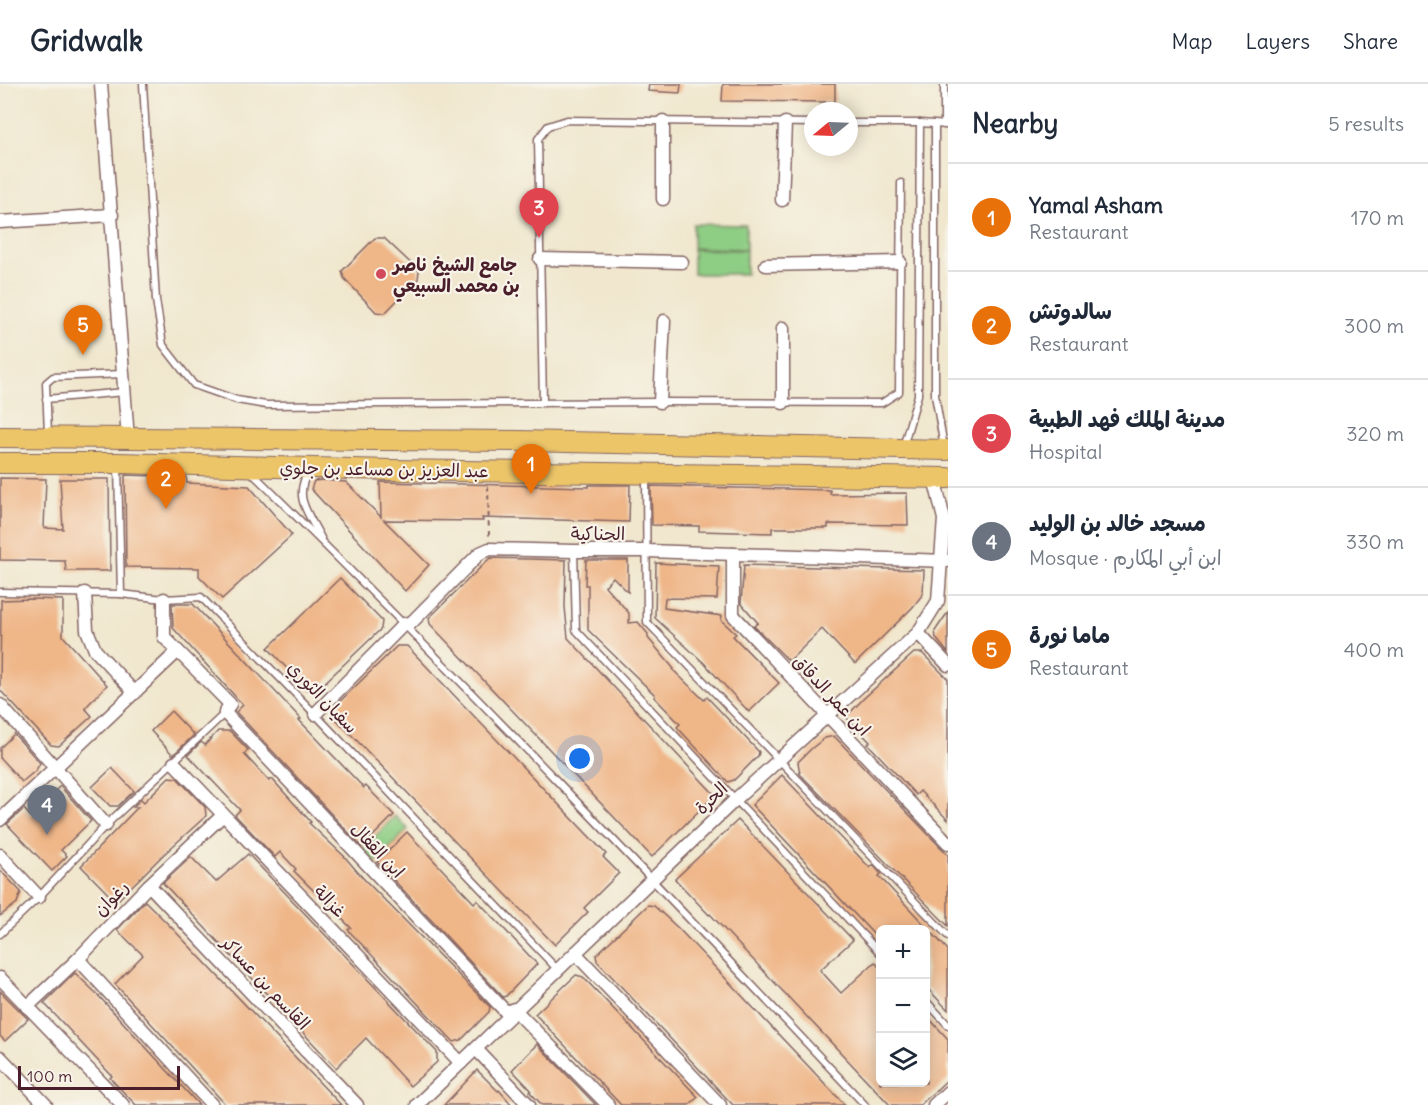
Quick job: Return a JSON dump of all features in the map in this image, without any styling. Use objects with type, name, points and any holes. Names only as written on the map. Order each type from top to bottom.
[{"type":"main road","name":"عبد العزيز بن مساعد بن جلوي","points":[[0,437],[518,441],[946,450]]},
{"type":"main road","name":"عبد العزيز بن مساعد بن جلوي","points":[[0,463],[118,463],[941,478]]},
{"type":"street","points":[[101,84],[128,439]]},
{"type":"street","points":[[663,121],[663,199]]},
{"type":"street","points":[[782,200],[785,123]]},
{"type":"street","points":[[0,222],[112,215]]},
{"type":"street","points":[[540,259],[682,262]]},
{"type":"street","points":[[766,265],[900,262]]},
{"type":"street","points":[[660,402],[664,321]]},
{"type":"street","points":[[783,328],[783,403]]},
{"type":"street","name":"الحرة","points":[[417,1105],[514,1009],[653,880],[736,799],[918,633],[938,601],[944,561],[941,478]]},
{"type":"street","points":[[315,714],[404,624],[412,622],[480,553],[489,549]]},
{"type":"street","name":"الحناكية","points":[[489,549],[647,551],[944,561]]},
{"type":"street","name":"ابن عمر الدقاق","points":[[733,554],[733,615],[948,843]]},
{"type":"street","points":[[85,592],[87,630],[95,650],[135,693]]},
{"type":"street","name":"ابن القفال","points":[[164,599],[164,637],[230,704],[225,714],[506,1012],[514,1009],[608,1105]]},
{"type":"street","points":[[918,633],[948,665]]},
{"type":"street","points":[[0,820],[177,652]]},
{"type":"street","points":[[0,705],[106,825]]},
{"type":"street","name":"غزالة","points":[[174,763],[461,1063]]},
{"type":"street","name":"رغوان","points":[[27,1007],[78,959],[148,885],[223,815]]},
{"type":"street","points":[[0,855],[39,897]]},
{"type":"street","name":"القاسم بن عساكر","points":[[148,885],[357,1105]]},
{"type":"street","points":[[575,953],[720,1105]]},
{"type":"street","points":[[78,959],[212,1105]]},
{"type":"street","points":[[0,978],[123,1105]]},
{"type":"street","points":[[476,1049],[529,1105]]},
{"type":"street","points":[[0,1057],[46,1105]]},
{"type":"street","points":[[934,1105],[948,1092]]},
{"type":"lane","points":[[143,84],[156,300],[163,345],[194,385],[237,400],[266,405],[882,403],[899,392],[901,183]]},
{"type":"lane","points":[[858,123],[946,125],[944,84]]},
{"type":"lane","points":[[543,403],[537,139],[548,126],[567,120],[804,123]]},
{"type":"lane","points":[[902,449],[918,395],[920,123]]},
{"type":"lane","points":[[935,125],[935,395],[946,450]]},
{"type":"lane","points":[[48,438],[46,383],[53,377],[124,374]]},
{"type":"lane","points":[[46,399],[125,392]]},
{"type":"lane","points":[[118,463],[121,594]]},
{"type":"lane","points":[[245,467],[404,624],[653,880],[865,1105]]},
{"type":"lane","points":[[311,468],[302,482],[302,501],[324,544]]},
{"type":"lane","points":[[646,473],[647,622],[948,936]]},
{"type":"lane","points":[[574,551],[576,630],[876,949]]},
{"type":"lane","name":"سفيان الثوري","points":[[0,592],[85,592],[164,599],[201,597],[557,969]]},
{"type":"lane","points":[[0,934],[39,897],[106,825],[225,714]]},
{"type":"lane","points":[[930,1005],[948,1025]]},
{"type":"path","points":[[487,470],[489,549]]},
{"type":"green space","points":[[693,224],[746,225],[746,249],[693,248]]},
{"type":"green space","points":[[693,249],[746,250],[746,274],[693,274]]},
{"type":"green space","points":[[395,816],[408,829],[374,864],[362,850]]},
{"type":"building","points":[[649,84],[681,84],[680,93],[648,91]]},
{"type":"building","points":[[723,84],[835,84],[835,102],[722,101]]},
{"type":"building","name":"جامع الشيخ ناصر بن محمد السبيعي","points":[[375,238],[384,238],[419,271],[418,279],[385,313],[376,312],[344,278],[342,271]]},
{"type":"building","points":[[125,475],[186,477],[187,483],[249,486],[292,535],[222,599],[199,576],[199,568],[126,567]]},
{"type":"building","points":[[0,478],[46,479],[44,528],[63,529],[60,479],[109,479],[110,571],[66,571],[65,561],[0,560]]},
{"type":"building","points":[[314,481],[346,482],[381,517],[380,482],[589,487],[589,485],[630,485],[629,522],[482,518],[483,521],[384,520],[429,565],[405,591],[311,489]]},
{"type":"building","points":[[651,486],[830,490],[830,494],[907,493],[908,525],[828,524],[828,528],[772,528],[772,533],[699,531],[699,526],[652,525]]},
{"type":"building","points":[[490,558],[566,560],[565,607],[568,638],[715,795],[652,857],[430,624],[429,618]]},
{"type":"building","points":[[586,560],[628,560],[628,592],[613,577],[605,586],[629,613],[629,623],[638,622],[673,670],[704,700],[707,697],[759,752],[758,756],[734,780],[728,782],[677,727],[680,724],[654,697],[655,695],[588,630]]},
{"type":"building","points":[[656,563],[719,566],[717,599],[665,598],[664,608],[722,616],[721,620],[736,634],[733,636],[779,683],[749,712],[704,663],[655,618]]},
{"type":"building","points":[[744,565],[924,570],[923,594],[912,608],[855,664],[822,629],[789,661],[754,626],[758,623],[741,603]]},
{"type":"building","points":[[340,578],[382,621],[381,629],[316,691],[308,691],[268,648]]},
{"type":"building","points":[[1,600],[63,600],[63,636],[107,685],[85,708],[92,716],[59,746],[51,745],[0,690]]},
{"type":"building","points":[[172,604],[193,604],[301,719],[299,720],[364,788],[366,786],[394,815],[362,847],[236,712],[243,705],[173,628]]},
{"type":"building","points":[[948,612],[948,653],[936,638],[935,631]]},
{"type":"building","points":[[397,646],[407,646],[606,854],[603,857],[619,873],[584,908],[588,912],[555,945],[334,717],[333,708]]},
{"type":"building","points":[[914,653],[922,653],[948,679],[948,820],[920,791],[916,795],[846,717]]},
{"type":"building","points":[[171,711],[194,735],[173,755],[151,731]]},
{"type":"building","points":[[218,731],[230,731],[248,750],[244,754],[269,781],[272,779],[311,822],[309,823],[344,856],[490,1007],[489,1012],[461,1040],[454,1042],[348,930],[351,928],[294,871],[296,869],[280,852],[275,857],[235,815],[240,810],[188,755],[201,742],[205,745]]},
{"type":"building","points":[[14,734],[40,763],[36,770],[22,782],[0,758],[0,748]]},
{"type":"building","points":[[834,736],[948,855],[948,926],[800,774],[798,762],[825,738]]},
{"type":"building","points":[[112,768],[134,791],[118,806],[110,806],[92,787]]},
{"type":"building","points":[[782,775],[870,868],[873,865],[881,874],[879,876],[925,925],[876,925],[876,937],[752,805]]},
{"type":"building","points":[[169,777],[177,778],[205,807],[206,816],[116,902],[81,866],[138,807],[133,807],[141,799],[144,802]]},
{"type":"building","points":[[60,786],[91,821],[61,850],[67,856],[52,871],[7,824],[24,809],[30,816]]},
{"type":"building","points":[[738,820],[853,940],[820,970],[841,993],[876,963],[876,1087],[930,1087],[930,1019],[948,1039],[948,1079],[920,1105],[890,1105],[675,879]]},
{"type":"building","points":[[407,832],[474,903],[477,900],[537,964],[506,996],[503,997],[377,862]]},
{"type":"building","points":[[248,854],[437,1052],[437,1062],[410,1086],[366,1038],[336,1068],[163,883],[191,857],[216,882]]},
{"type":"building","points":[[0,870],[21,892],[17,903],[0,916]]},
{"type":"building","points":[[145,901],[341,1105],[226,1105],[115,984],[143,955],[117,930]]},
{"type":"building","points":[[648,905],[654,906],[678,928],[845,1105],[733,1105],[597,961],[596,955]]},
{"type":"building","points":[[930,931],[948,950],[948,1010],[930,991]]},
{"type":"building","points":[[75,973],[199,1105],[136,1105],[110,1078],[112,1076],[44,1003]]},
{"type":"building","points":[[576,975],[583,977],[698,1097],[689,1105],[621,1105],[535,1014]]},
{"type":"building","points":[[0,991],[28,1019],[5,1041],[0,1036]]},
{"type":"building","points":[[537,1044],[596,1105],[542,1105],[512,1070]]},
{"type":"building","points":[[477,1070],[499,1090],[512,1105],[444,1105]]},
{"type":"place","name":"مدينة الملك فهد الطبية","points":[[539,238]]},
{"type":"place","name":"جامع الشيخ ناصر بن محمد السبيعي","points":[[381,274]]},
{"type":"place","name":"ماما نورة","points":[[83,355]]},
{"type":"place","name":"Yamal Asham","points":[[531,494]]},
{"type":"place","name":"سالدوتش","points":[[166,509]]},
{"type":"place","name":"مسجد خالد بن الوليد","points":[[47,835]]}]
